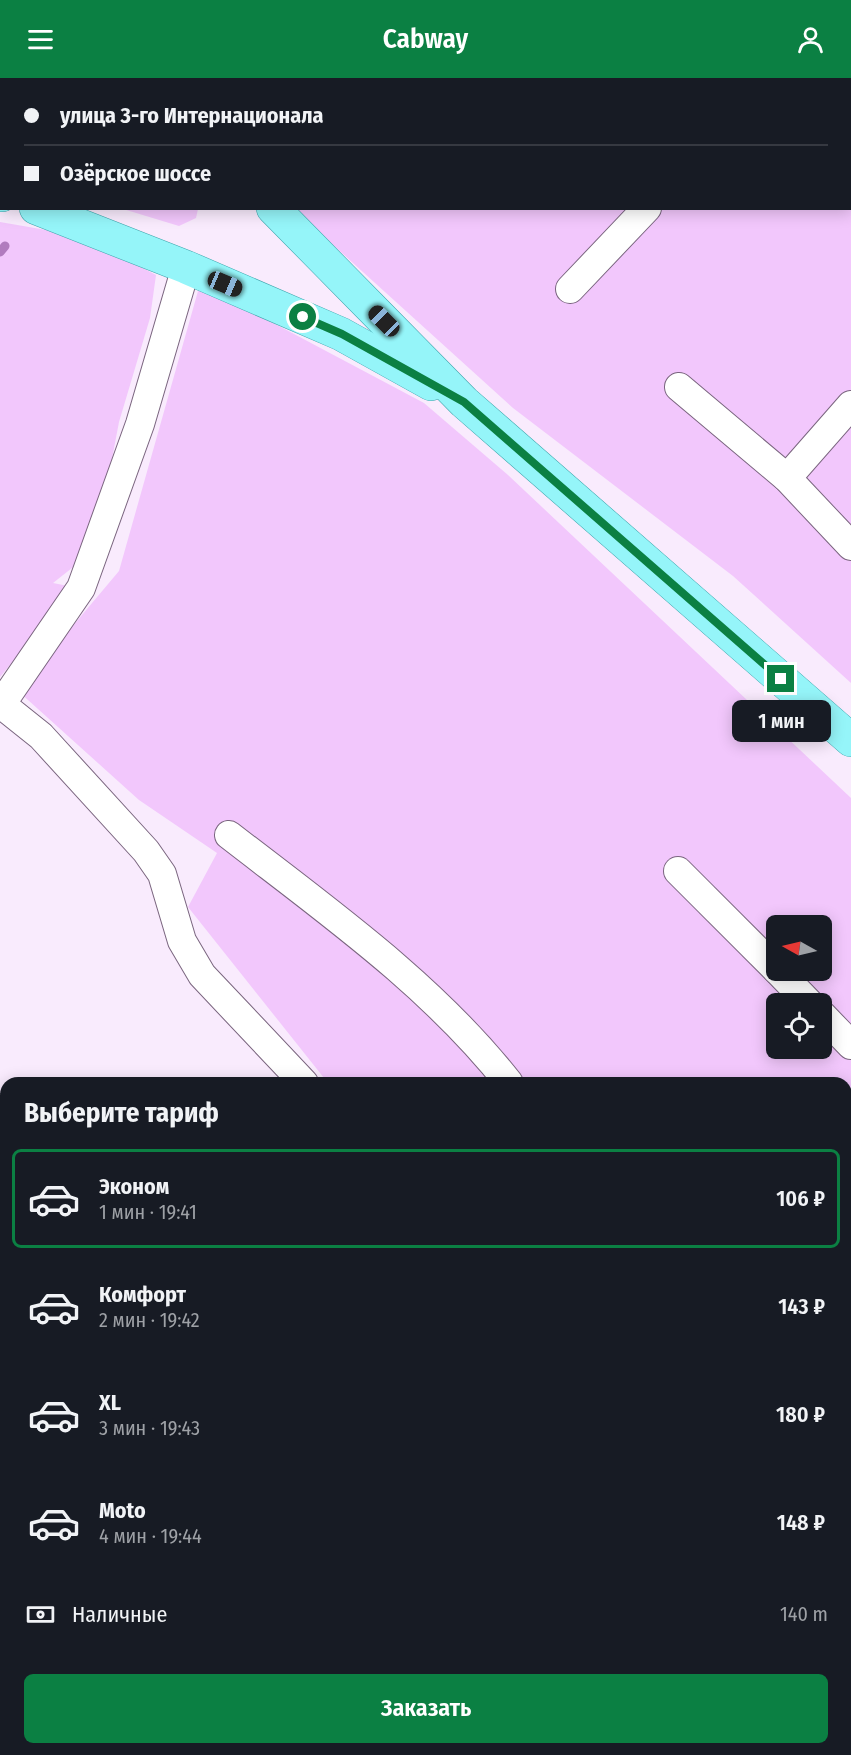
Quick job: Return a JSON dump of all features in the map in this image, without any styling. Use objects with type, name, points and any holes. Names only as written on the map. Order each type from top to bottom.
[{"type":"main road","points":[[41,210],[186,267],[342,334],[464,402]]},
{"type":"main road","points":[[275,210],[464,402],[851,740]]},
{"type":"street","points":[[570,289],[645,210]]},
{"type":"street","points":[[186,267],[140,424],[81,588],[1,705],[40,736],[146,851],[162,874],[182,941],[202,975],[298,1077]]},
{"type":"street","points":[[679,387],[787,478],[851,546]]},
{"type":"street","points":[[787,478],[851,405]]},
{"type":"street","points":[[229,835],[349,927],[410,981],[492,1061],[504,1077]]},
{"type":"street","points":[[678,871],[766,959]]},
{"type":"street","points":[[788,981],[799,993]]},
{"type":"street","points":[[832,1025],[851,1045]]},
{"type":"shaded area","points":[[126,210],[198,210],[196,218],[179,226]]},
{"type":"shaded area","points":[[298,210],[851,210],[851,683],[733,576],[513,408],[332,244]]},
{"type":"shaded area","points":[[0,222],[52,231],[105,248],[156,275],[150,318],[119,422],[104,501],[77,564],[53,583],[68,586],[55,610],[0,677]]},
{"type":"shaded area","points":[[200,284],[424,403],[508,475],[851,798],[851,1077],[323,1077],[188,907],[217,853],[139,800],[18,691],[119,571]]},
{"type":"waterway","points":[[0,252],[5,246]]},
{"type":"route","points":[[303,317],[342,334],[464,402],[781,679]]}]
